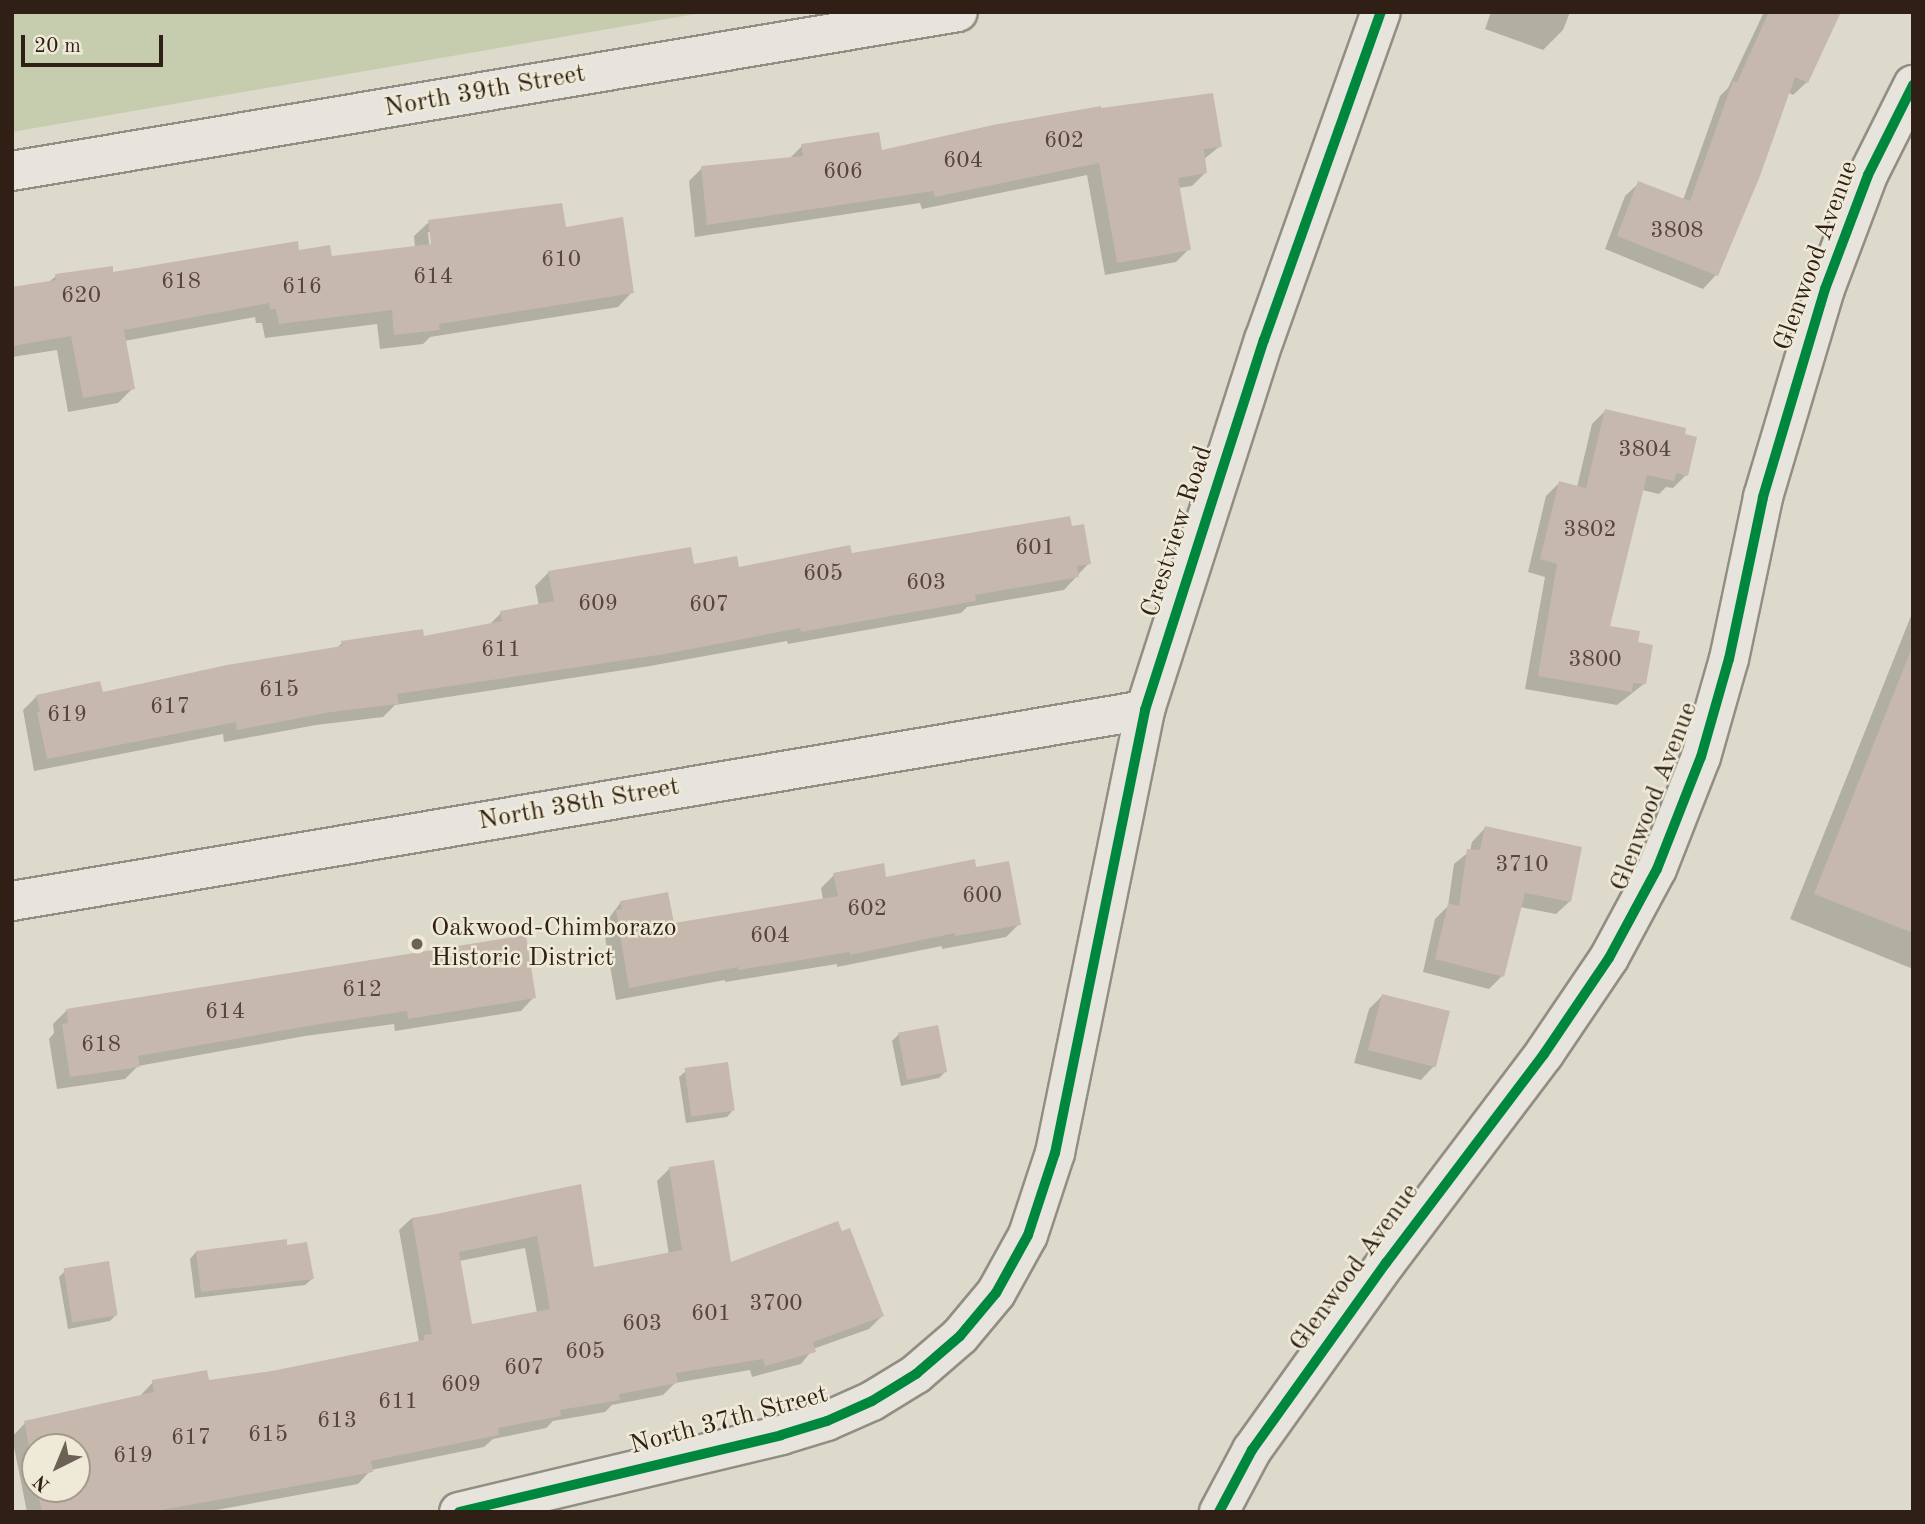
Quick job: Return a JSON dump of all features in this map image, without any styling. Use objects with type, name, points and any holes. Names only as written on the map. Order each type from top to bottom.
[{"type":"street","name":"North 39th Street","points":[[12,171],[958,12]]},
{"type":"street","name":"Crestview Road","points":[[1069,1079],[1145,710],[1264,340],[1381,12]]},
{"type":"street","name":"Glenwood Avenue","points":[[1219,1512],[1252,1450],[1425,1210],[1544,1054],[1609,958],[1657,869],[1701,757],[1729,659],[1763,497],[1825,289],[1868,175],[1913,85]]},
{"type":"street","name":"North 38th Street","points":[[12,901],[1145,710]]},
{"type":"street","name":"North 37th Street","points":[[459,1512],[781,1435],[827,1421],[872,1401],[916,1374],[960,1336],[996,1293],[1028,1236],[1055,1153],[1069,1079]]},
{"type":"green space","points":[[12,12],[707,12],[12,132]]},
{"type":"building","points":[[1769,12],[1841,12],[1808,83],[1795,77],[1760,176],[1718,276],[1617,236],[1638,181],[1690,201],[1733,81],[1737,82]]},
{"type":"building","points":[[1213,93],[1222,147],[1204,149],[1207,173],[1178,178],[1191,250],[1117,263],[1099,163],[935,197],[933,191],[707,225],[701,166],[803,156],[801,144],[879,132],[882,150],[993,125],[1101,106]]},
{"type":"building","points":[[562,203],[566,227],[623,217],[634,293],[439,324],[440,330],[394,335],[392,310],[279,324],[276,309],[270,309],[269,303],[124,330],[135,389],[83,398],[71,336],[12,346],[12,287],[56,280],[55,274],[113,266],[113,272],[298,241],[299,250],[330,245],[332,256],[431,244],[428,220]]},
{"type":"building","points":[[1605,409],[1686,428],[1685,434],[1697,437],[1688,476],[1676,473],[1674,481],[1647,475],[1610,626],[1640,631],[1638,642],[1653,645],[1646,684],[1633,683],[1632,692],[1538,676],[1557,564],[1540,559],[1559,481],[1586,488]]},
{"type":"building","points":[[1070,516],[1072,526],[1084,524],[1091,564],[1077,566],[1079,577],[975,595],[976,601],[801,632],[800,628],[665,654],[397,694],[399,704],[331,712],[237,730],[236,722],[47,759],[36,695],[100,681],[103,692],[227,665],[342,646],[341,641],[423,629],[424,636],[502,621],[500,611],[554,601],[548,571],[691,547],[694,564],[737,556],[739,567],[850,545],[852,553]]},
{"type":"building","points":[[1911,650],[1913,651],[1913,933],[1814,894]]},
{"type":"building","points":[[1485,826],[1582,847],[1571,902],[1525,893],[1504,977],[1435,959],[1448,903],[1459,906],[1467,849],[1480,850]]},
{"type":"building","points":[[975,859],[976,867],[1009,861],[1021,925],[955,936],[955,933],[850,955],[850,952],[738,970],[738,967],[629,988],[616,910],[622,909],[620,901],[668,892],[674,923],[838,896],[833,873],[884,863],[886,877]]},
{"type":"building","points":[[526,935],[536,998],[408,1019],[407,1011],[320,1024],[138,1056],[140,1067],[70,1077],[62,1024],[68,1023],[66,1009]]},
{"type":"building","points":[[1382,994],[1450,1011],[1436,1067],[1368,1050]]},
{"type":"building","points":[[938,1025],[947,1072],[907,1080],[898,1033]]},
{"type":"building","points":[[728,1062],[735,1111],[691,1117],[684,1068]]},
{"type":"building","points":[[714,1160],[731,1262],[838,1221],[842,1231],[850,1228],[884,1316],[813,1342],[816,1352],[765,1366],[763,1359],[676,1373],[678,1383],[619,1394],[620,1400],[560,1410],[561,1416],[498,1428],[499,1435],[371,1461],[373,1472],[151,1512],[42,1512],[40,1503],[91,1503],[91,1433],[26,1433],[24,1421],[154,1392],[152,1380],[207,1370],[209,1380],[272,1371],[424,1340],[424,1335],[432,1334],[412,1219],[581,1184],[594,1267],[682,1250],[669,1167]],"holes":[[[537,1236],[550,1309],[472,1324],[459,1252]]]},
{"type":"building","points":[[287,1239],[287,1245],[307,1242],[314,1279],[201,1292],[196,1251]]},
{"type":"building","points":[[109,1261],[118,1315],[72,1323],[64,1268]]},
{"type":"cycle path","points":[[459,1512],[781,1435],[827,1421],[872,1401],[916,1374],[960,1336],[996,1293],[1028,1235],[1055,1153],[1145,710],[1264,340],[1381,12]]},
{"type":"cycle path","points":[[1219,1512],[1252,1450],[1386,1263],[1544,1054],[1609,958],[1657,869],[1701,757],[1729,659],[1763,497],[1825,289],[1868,175],[1913,85]]},
{"type":"place","name":"Oakwood-Chimborazo Historic District","points":[[417,944]]}]
